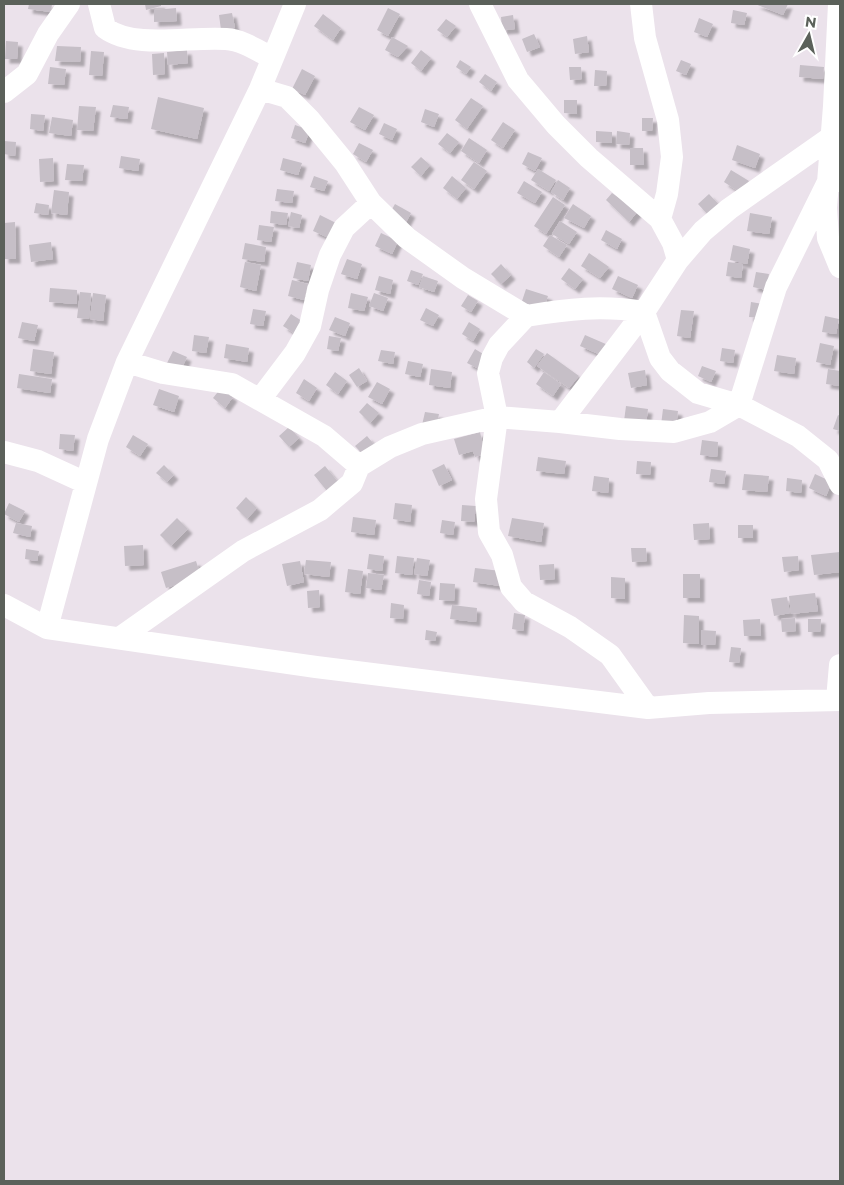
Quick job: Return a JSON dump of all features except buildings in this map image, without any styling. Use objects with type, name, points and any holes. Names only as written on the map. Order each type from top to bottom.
[{"type":"street","points":[[4,92],[27,74],[48,34],[69,4]]},
{"type":"street","points":[[100,4],[105,28],[114,35],[136,39],[227,39],[244,43],[272,58]]},
{"type":"street","points":[[47,628],[98,439],[127,362],[260,89],[295,4]]},
{"type":"street","points":[[480,4],[518,80],[556,125],[589,158],[660,219],[678,260]]},
{"type":"street","points":[[641,4],[645,38],[668,120],[672,158],[667,194],[660,219]]},
{"type":"street","points":[[839,4],[835,181],[826,208],[828,238],[840,267]]},
{"type":"street","points":[[260,89],[287,96],[345,163],[371,203],[407,238],[432,257],[526,316]]},
{"type":"street","points":[[560,422],[644,312],[678,260],[703,231],[729,209],[836,133]]},
{"type":"street","points":[[121,637],[243,551],[320,510],[352,483],[359,466],[390,447],[422,434],[497,418],[674,432],[710,422],[739,405],[776,287],[835,181]]},
{"type":"street","points":[[261,398],[295,353],[310,326],[318,290],[330,255],[344,228],[371,203]]},
{"type":"street","points":[[644,312],[579,307],[526,316],[500,345],[492,358],[488,373],[497,418],[486,499],[489,532],[502,555],[511,587],[524,602],[570,627],[610,655],[648,708]]},
{"type":"street","points":[[644,312],[660,358],[670,371],[698,393],[739,405],[798,436],[828,460],[840,484]]},
{"type":"street","points":[[127,362],[163,373],[232,384],[261,398],[324,436],[359,466]]},
{"type":"street","points":[[4,452],[38,461],[86,483]]},
{"type":"street","points":[[4,605],[47,628],[121,637],[316,667],[648,708],[709,703],[838,700],[840,665]]}]
